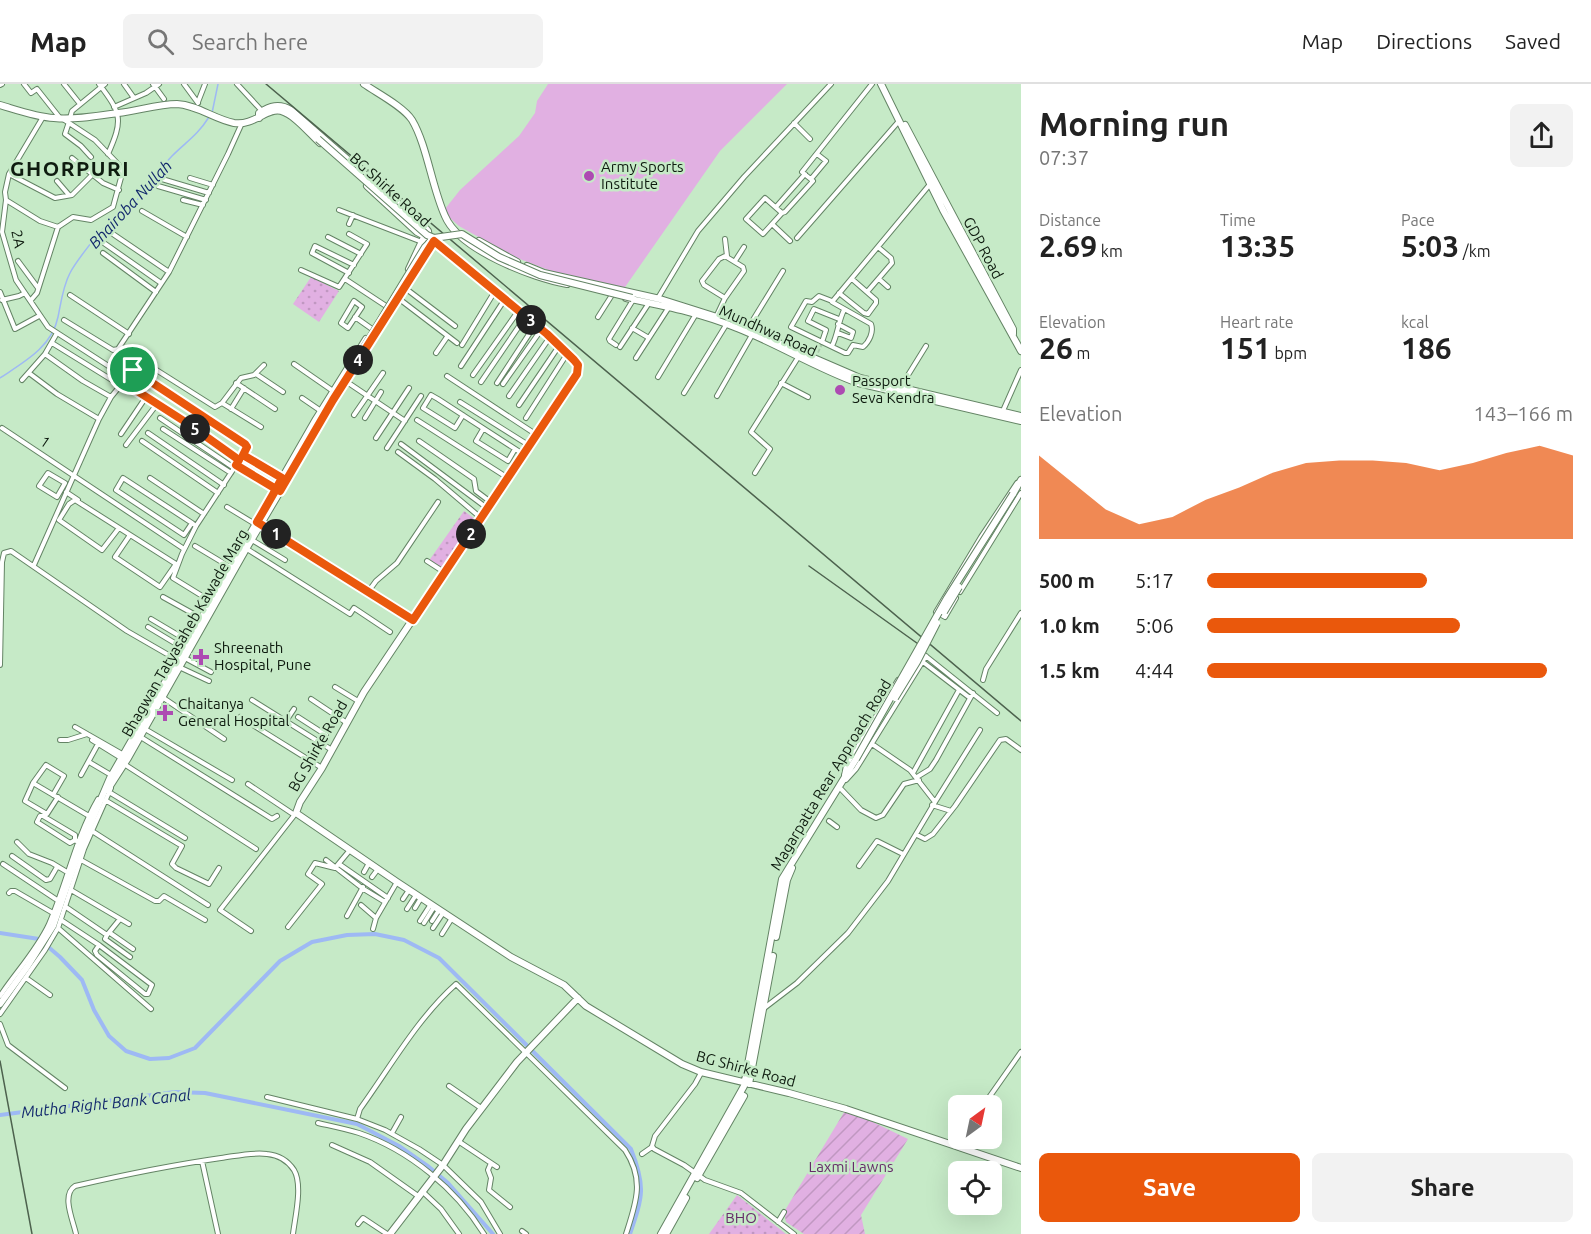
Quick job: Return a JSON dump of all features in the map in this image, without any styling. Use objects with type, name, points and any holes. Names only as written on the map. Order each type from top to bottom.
[{"type":"street","points":[[24,84],[31,93],[37,89],[61,119]]},
{"type":"street","points":[[64,84],[80,104]]},
{"type":"street","points":[[124,84],[134,99]]},
{"type":"street","points":[[184,84],[198,103],[203,85]]},
{"type":"street","points":[[237,84],[260,114]]},
{"type":"street","points":[[364,84],[411,118],[448,222],[453,230],[476,247],[541,279],[612,295],[652,300]]},
{"type":"street","points":[[633,297],[609,340],[618,346],[698,231],[744,177],[831,84]]},
{"type":"street","points":[[811,179],[802,172],[872,84]]},
{"type":"street","points":[[832,301],[933,182],[899,121],[882,84]]},
{"type":"street","name":"GDP Road","points":[[882,84],[1013,329],[1021,351]]},
{"type":"street","points":[[91,157],[65,134],[72,111],[102,85],[115,110],[119,129],[107,154]]},
{"type":"street","points":[[115,110],[156,85],[164,99]]},
{"type":"street","points":[[69,122],[115,110],[178,104],[192,107],[220,119],[242,123],[279,108],[316,136],[425,230],[436,234],[461,231],[507,259],[528,268],[633,297]]},
{"type":"street","points":[[0,105],[69,122],[88,135],[121,170],[116,202],[108,212],[89,221],[73,217],[58,227],[36,296],[31,300]]},
{"type":"street","name":"2A","points":[[43,117],[9,174],[5,192],[6,201],[1,232],[16,280],[31,300],[39,316],[50,328],[127,378]]},
{"type":"street","points":[[797,238],[899,121]]},
{"type":"street","points":[[64,320],[113,350],[116,351],[120,347],[169,272],[242,123]]},
{"type":"street","points":[[794,123],[810,139]]},
{"type":"street","points":[[316,136],[429,239]]},
{"type":"street","name":"BG Shirke Road","points":[[316,136],[429,239],[505,298],[578,365],[577,374],[530,446],[358,701],[295,813],[512,957],[564,985],[586,1006],[682,1064],[701,1072],[748,1082],[846,1109],[957,1143],[1021,1168]]},
{"type":"street","points":[[782,213],[765,198],[746,219],[763,234],[813,181],[811,179],[826,161],[817,154]]},
{"type":"street","points":[[72,158],[103,183],[119,190]]},
{"type":"street","points":[[9,174],[50,196],[60,198],[74,194],[92,175]]},
{"type":"street","points":[[776,207],[805,174]]},
{"type":"street","points":[[190,178],[213,185]]},
{"type":"street","points":[[162,179],[209,193]]},
{"type":"street","points":[[57,181],[69,195]]},
{"type":"street","points":[[158,186],[206,200]]},
{"type":"street","points":[[183,200],[202,206]]},
{"type":"street","points":[[6,201],[40,221],[58,227]]},
{"type":"street","points":[[339,210],[429,239],[456,233],[462,234],[506,261],[540,275],[633,297]]},
{"type":"street","points":[[142,211],[187,237]]},
{"type":"street","points":[[349,224],[352,215]]},
{"type":"street","name":"Mundhwa Road","points":[[448,222],[512,260],[544,273],[717,317],[859,381],[969,408],[1021,416]]},
{"type":"street","points":[[772,224],[790,241]]},
{"type":"street","points":[[110,232],[169,272]]},
{"type":"street","points":[[301,270],[336,288],[339,287],[367,243],[349,234]]},
{"type":"street","points":[[328,237],[361,254]]},
{"type":"street","points":[[405,421],[344,379],[429,239]]},
{"type":"street","name":"Bhagwan Tatyasaheb Kawade Marg","points":[[138,735],[162,697],[232,568],[302,448],[344,379],[405,288],[429,239]]},
{"type":"street","name":"Bhagwan Tatyasaheb Kawade Marg","points":[[278,490],[282,478],[302,448],[333,391],[344,379],[372,328],[429,239]]},
{"type":"street","points":[[725,239],[727,256]]},
{"type":"street","points":[[101,241],[161,283]]},
{"type":"street","points":[[349,273],[312,253],[315,246],[354,265]]},
{"type":"street","points":[[735,261],[744,247]]},
{"type":"street","points":[[867,292],[892,261],[878,247]]},
{"type":"street","points":[[103,253],[156,292]]},
{"type":"street","points":[[717,317],[724,298],[744,271],[743,267],[727,256]]},
{"type":"street","points":[[724,298],[704,285],[702,281],[719,259],[727,256]]},
{"type":"street","points":[[18,261],[38,288]]},
{"type":"street","points":[[717,396],[783,271]]},
{"type":"street","points":[[345,279],[386,306]]},
{"type":"street","points":[[839,293],[866,314],[877,302],[852,279]]},
{"type":"street","points":[[879,279],[888,287]]},
{"type":"street","points":[[405,288],[455,326]]},
{"type":"street","points":[[462,345],[495,290]]},
{"type":"street","points":[[0,292],[15,329],[39,316]]},
{"type":"street","points":[[2,300],[25,293]]},
{"type":"street","points":[[70,295],[129,334]]},
{"type":"street","points":[[598,317],[612,295]]},
{"type":"street","points":[[819,296],[832,301],[844,310],[869,322],[872,327],[865,346],[853,345],[848,353],[821,343],[791,327],[806,301],[812,302],[819,296]]},
{"type":"street","points":[[398,298],[457,343]]},
{"type":"street","points":[[461,366],[505,298]]},
{"type":"street","name":"Mundhwa Road","points":[[652,300],[750,331]]},
{"type":"street","points":[[354,301],[362,307],[355,318],[348,328],[340,323],[354,301]]},
{"type":"street","points":[[636,358],[669,307]]},
{"type":"street","points":[[808,319],[815,308],[854,332],[850,338],[838,333]]},
{"type":"street","points":[[473,375],[519,310]]},
{"type":"street","points":[[832,346],[844,310]]},
{"type":"street","points":[[658,377],[696,314]]},
{"type":"street","points":[[798,314],[826,330],[821,343]]},
{"type":"street","points":[[481,382],[526,316]]},
{"type":"street","points":[[355,318],[372,328]]},
{"type":"street","points":[[684,393],[727,324]]},
{"type":"street","points":[[496,383],[538,327]]},
{"type":"street","points":[[503,384],[538,327]]},
{"type":"street","points":[[632,328],[649,338]]},
{"type":"street","points":[[22,380],[45,354],[57,333]]},
{"type":"street","points":[[436,352],[447,337]]},
{"type":"street","points":[[510,396],[550,337]]},
{"type":"street","points":[[52,343],[146,397],[239,460]]},
{"type":"street","points":[[519,405],[559,346]]},
{"type":"street","points":[[900,388],[926,346]]},
{"type":"street","points":[[120,347],[218,407],[241,378],[256,374],[264,365]]},
{"type":"street","points":[[45,354],[82,381],[111,397]]},
{"type":"street","points":[[526,418],[567,354]]},
{"type":"street","points":[[755,473],[770,449],[751,432],[799,355]]},
{"type":"street","name":"Mundhwa Road","points":[[799,355],[815,355],[859,381],[900,388],[1021,422]]},
{"type":"street","points":[[34,566],[63,494],[74,476],[99,418],[111,397],[140,359]]},
{"type":"street","points":[[294,364],[333,391]]},
{"type":"street","points":[[133,370],[247,447],[204,514],[194,525],[184,535],[116,490],[123,478],[194,525]]},
{"type":"street","points":[[1002,412],[1021,370]]},
{"type":"street","points":[[354,415],[383,373]]},
{"type":"street","points":[[29,374],[57,394],[99,418]]},
{"type":"street","points":[[256,374],[283,392]]},
{"type":"street","points":[[447,376],[537,435]]},
{"type":"street","points":[[781,382],[808,398]]},
{"type":"street","points":[[236,383],[275,409]]},
{"type":"street","points":[[231,409],[244,388]]},
{"type":"street","points":[[375,438],[409,388]]},
{"type":"street","points":[[365,418],[381,392]]},
{"type":"street","points":[[463,415],[455,428],[423,408],[431,395],[463,415],[524,455]]},
{"type":"street","points":[[387,448],[421,396]]},
{"type":"street","points":[[121,434],[146,397]]},
{"type":"street","points":[[302,398],[321,411]]},
{"type":"street","points":[[460,402],[530,446]]},
{"type":"street","points":[[222,403],[261,427]]},
{"type":"street","points":[[126,446],[157,404]]},
{"type":"street","points":[[160,418],[235,467],[278,490]]},
{"type":"street","points":[[417,420],[509,478]]},
{"type":"street","name":"1","points":[[2,428],[184,549]]},
{"type":"street","points":[[163,429],[231,473]]},
{"type":"street","points":[[483,429],[476,441],[508,461],[515,449]]},
{"type":"street","points":[[148,433],[224,485]]},
{"type":"street","points":[[142,441],[218,493]]},
{"type":"street","points":[[419,441],[474,479],[476,491],[492,503]]},
{"type":"street","points":[[401,444],[488,509]]},
{"type":"street","points":[[399,452],[481,518]]},
{"type":"street","points":[[243,455],[282,478]]},
{"type":"street","points":[[48,473],[65,483],[63,494],[57,497],[39,486],[48,473]]},
{"type":"street","points":[[150,478],[204,514]]},
{"type":"street","points":[[1017,494],[943,617],[936,612],[936,609],[1009,494],[1021,479]]},
{"type":"street","name":"Magarpatta Rear Approach Road","points":[[1017,494],[1021,479]]},
{"type":"street","name":"Magarpatta Rear Approach Road","points":[[661,1234],[748,1082],[782,879],[857,759],[947,598],[1021,488]]},
{"type":"street","points":[[63,494],[178,565]]},
{"type":"street","points":[[119,528],[102,550],[59,520],[69,504],[75,500],[176,564],[160,587],[115,558],[130,535]]},
{"type":"street","points":[[368,592],[376,581],[397,562],[438,502]]},
{"type":"street","points":[[227,507],[258,523],[413,620]]},
{"type":"street","name":"Bhagwan Tatyasaheb Kawade Marg","points":[[232,568],[252,540],[258,523]]},
{"type":"street","points":[[173,578],[194,525]]},
{"type":"street","points":[[252,540],[285,560]]},
{"type":"street","points":[[195,546],[232,568]]},
{"type":"street","points":[[246,549],[350,614],[354,608],[390,632]]},
{"type":"street","points":[[0,665],[3,556],[11,551],[127,631],[209,681]]},
{"type":"street","points":[[428,561],[445,573]]},
{"type":"street","points":[[168,575],[213,602]]},
{"type":"street","points":[[163,597],[202,618]]},
{"type":"street","name":"Bhagwan Tatyasaheb Kawade Marg","points":[[0,1004],[53,926],[80,848],[112,778],[181,662],[184,649],[213,602]]},
{"type":"street","points":[[983,680],[986,669],[1021,613]]},
{"type":"street","points":[[151,619],[189,641]]},
{"type":"street","points":[[148,627],[184,649]]},
{"type":"street","points":[[845,778],[846,766],[914,650],[926,656],[972,696],[997,713]]},
{"type":"street","points":[[845,778],[856,769],[926,656]]},
{"type":"street","points":[[181,662],[211,672]]},
{"type":"street","points":[[923,662],[959,690],[972,696]]},
{"type":"street","points":[[336,687],[358,701]]},
{"type":"street","points":[[912,773],[959,690]]},
{"type":"street","points":[[841,789],[861,810],[876,818],[884,815],[904,784],[918,779],[930,769],[972,696]]},
{"type":"street","points":[[162,697],[224,739]]},
{"type":"street","points":[[311,699],[346,723]]},
{"type":"street","points":[[252,700],[332,750]]},
{"type":"street","points":[[286,721],[294,709]]},
{"type":"street","points":[[240,717],[322,768]]},
{"type":"street","points":[[298,717],[326,735],[321,743]]},
{"type":"street","points":[[75,727],[256,849]]},
{"type":"street","points":[[144,728],[232,780]]},
{"type":"street","points":[[761,1009],[796,983],[848,933],[888,880],[933,803],[980,730]]},
{"type":"street","points":[[60,740],[87,734]]},
{"type":"street","points":[[138,735],[272,819],[277,816]]},
{"type":"street","points":[[917,835],[928,839],[1000,740],[1006,739],[1021,750]]},
{"type":"street","points":[[92,740],[124,759]]},
{"type":"street","points":[[81,775],[98,744]]},
{"type":"street","points":[[872,744],[912,773],[933,803],[951,810]]},
{"type":"street","points":[[0,996],[44,934],[76,841],[112,778],[89,762]]},
{"type":"street","points":[[48,765],[64,776],[48,814],[24,801],[33,783],[48,765]]},
{"type":"street","name":"Magarpatta Rear Approach Road","points":[[771,953],[789,874],[841,789],[845,778]]},
{"type":"street","points":[[33,783],[89,816]]},
{"type":"street","points":[[248,784],[295,813],[220,910],[251,931]]},
{"type":"street","points":[[0,1014],[51,942],[58,928],[107,791],[185,838]]},
{"type":"street","points":[[105,800],[182,846],[172,864],[176,868],[209,884],[219,868]]},
{"type":"street","points":[[40,816],[75,835],[76,841],[70,843],[37,822],[40,816]]},
{"type":"street","points":[[829,821],[837,827]]},
{"type":"street","points":[[92,831],[208,905]]},
{"type":"street","points":[[859,866],[877,841],[903,854]]},
{"type":"street","points":[[17,842],[29,854],[52,862],[67,872]]},
{"type":"street","points":[[337,866],[350,850]]},
{"type":"street","points":[[12,856],[46,879],[50,879],[57,867]]},
{"type":"street","points":[[81,860],[155,901],[159,902],[164,896],[205,920]]},
{"type":"street","points":[[326,860],[386,900]]},
{"type":"street","points":[[288,927],[322,884],[308,874],[315,863],[337,866]]},
{"type":"street","points":[[364,872],[369,863]]},
{"type":"street","points":[[3,864],[57,900]]},
{"type":"street","points":[[372,877],[378,869]]},
{"type":"street","points":[[373,929],[376,918],[397,882]]},
{"type":"street","points":[[347,916],[364,886]]},
{"type":"street","points":[[71,890],[129,924]]},
{"type":"street","points":[[403,899],[409,890]]},
{"type":"street","points":[[9,893],[15,891],[53,913]]},
{"type":"street","points":[[415,908],[419,896]]},
{"type":"street","points":[[407,909],[419,896]]},
{"type":"street","points":[[361,905],[376,918]]},
{"type":"street","points":[[65,906],[133,949]]},
{"type":"street","points":[[432,921],[437,909]]},
{"type":"street","points":[[422,922],[437,909]]},
{"type":"street","points":[[433,928],[437,909]]},
{"type":"street","points":[[442,934],[452,918]]},
{"type":"street","points":[[120,919],[105,939],[130,957]]},
{"type":"street","points":[[61,920],[99,945],[152,985],[148,994],[145,994],[97,955],[95,951],[99,945]]},
{"type":"street","points":[[58,928],[151,1009]]},
{"type":"street","points":[[26,978],[50,995]]},
{"type":"street","points":[[357,1119],[360,1109],[423,1020],[456,984],[528,1049],[631,1158],[635,1169],[638,1195],[626,1234]]},
{"type":"street","points":[[358,1224],[363,1218],[389,1234],[442,1167],[458,1141],[528,1049],[578,998]]},
{"type":"street","points":[[0,1024],[8,1045],[65,1088]]},
{"type":"street","points":[[991,1095],[1021,1052]]},
{"type":"street","points":[[642,1154],[652,1147],[655,1136],[695,1084],[701,1072]]},
{"type":"street","points":[[449,1086],[482,1112]]},
{"type":"street","points":[[267,1097],[357,1119],[392,1133],[419,1149],[481,1202],[500,1234]]},
{"type":"street","points":[[392,1133],[401,1118]]},
{"type":"street","points":[[318,1123],[358,1133],[396,1149],[434,1176],[455,1197],[484,1234]]},
{"type":"street","points":[[458,1141],[497,1167]]},
{"type":"street","points":[[332,1144],[370,1162],[420,1194],[441,1209],[459,1234]]},
{"type":"street","points":[[652,1147],[712,1184],[741,1193],[794,1234]]},
{"type":"street","points":[[76,1234],[68,1197],[72,1187],[202,1161],[259,1153],[278,1156],[293,1168],[297,1181],[293,1234]]},
{"type":"street","points":[[202,1161],[218,1234]]},
{"type":"street","points":[[491,1163],[488,1170],[491,1178],[489,1190],[510,1207]]},
{"type":"street","name":"Magarpatta Rear Approach Road","points":[[666,1234],[697,1173]]},
{"type":"street","points":[[777,1222],[784,1212]]},
{"type":"green space","name":"Army Sports Institute","points":[[548,84],[787,84],[720,151],[623,290],[556,273],[512,256],[459,226],[449,217],[445,209],[460,190],[519,136],[535,113],[537,101]]},
{"type":"green space","points":[[311,277],[339,291],[319,322],[293,304]]},
{"type":"green space","points":[[464,511],[475,519],[440,570],[428,562]]},
{"type":"green space","name":"Laxmi Lawns","points":[[846,1109],[908,1139],[861,1215],[865,1234],[804,1234],[786,1222],[784,1212]]},
{"type":"green space","name":"BHO","points":[[737,1195],[786,1234],[709,1234]]},
{"type":"waterway","name":"Bhairoba Nullah","points":[[212,113],[218,84]]},
{"type":"waterway","name":"Bhairoba Nullah","points":[[0,378],[36,353],[50,337],[55,328],[68,278],[81,256],[102,230],[143,194],[167,161],[196,134],[209,117]]},
{"type":"waterway","points":[[0,933],[39,939],[82,980],[94,1010],[109,1036],[126,1051],[150,1059],[169,1058],[195,1048],[280,961],[312,942],[347,935],[375,934],[404,940],[439,958],[631,1149],[639,1173],[641,1192],[630,1234]]},
{"type":"waterway","name":"Mutha Right Bank Canal","points":[[0,1115],[175,1092],[205,1093],[357,1124],[399,1146],[429,1167],[448,1183],[493,1234]]},
{"type":"tunnel","points":[[817,352],[821,344]]},
{"type":"railway","points":[[266,84],[1021,721]]},
{"type":"railway","points":[[809,566],[921,646]]},
{"type":"railway","points":[[0,1061],[32,1234]]},
{"type":"place","name":"Army Sports Institute","points":[[589,176]]},
{"type":"place","name":"Passport Seva Kendra","points":[[840,390]]},
{"type":"place","name":"Shreenath Hospital, Pune","points":[[201,657]]},
{"type":"place","name":"Chaitanya General Hospital","points":[[165,713]]},
{"type":"district","name":"GHORPURI","points":[[70,169]]},
{"type":"route","points":[[133,370],[123,382],[239,460],[236,465],[276,489],[280,491],[333,400],[434,241],[547,334],[578,365],[577,374],[413,620],[257,522],[271,498],[276,489],[282,478],[243,455],[247,447],[245,444],[133,370]]}]
